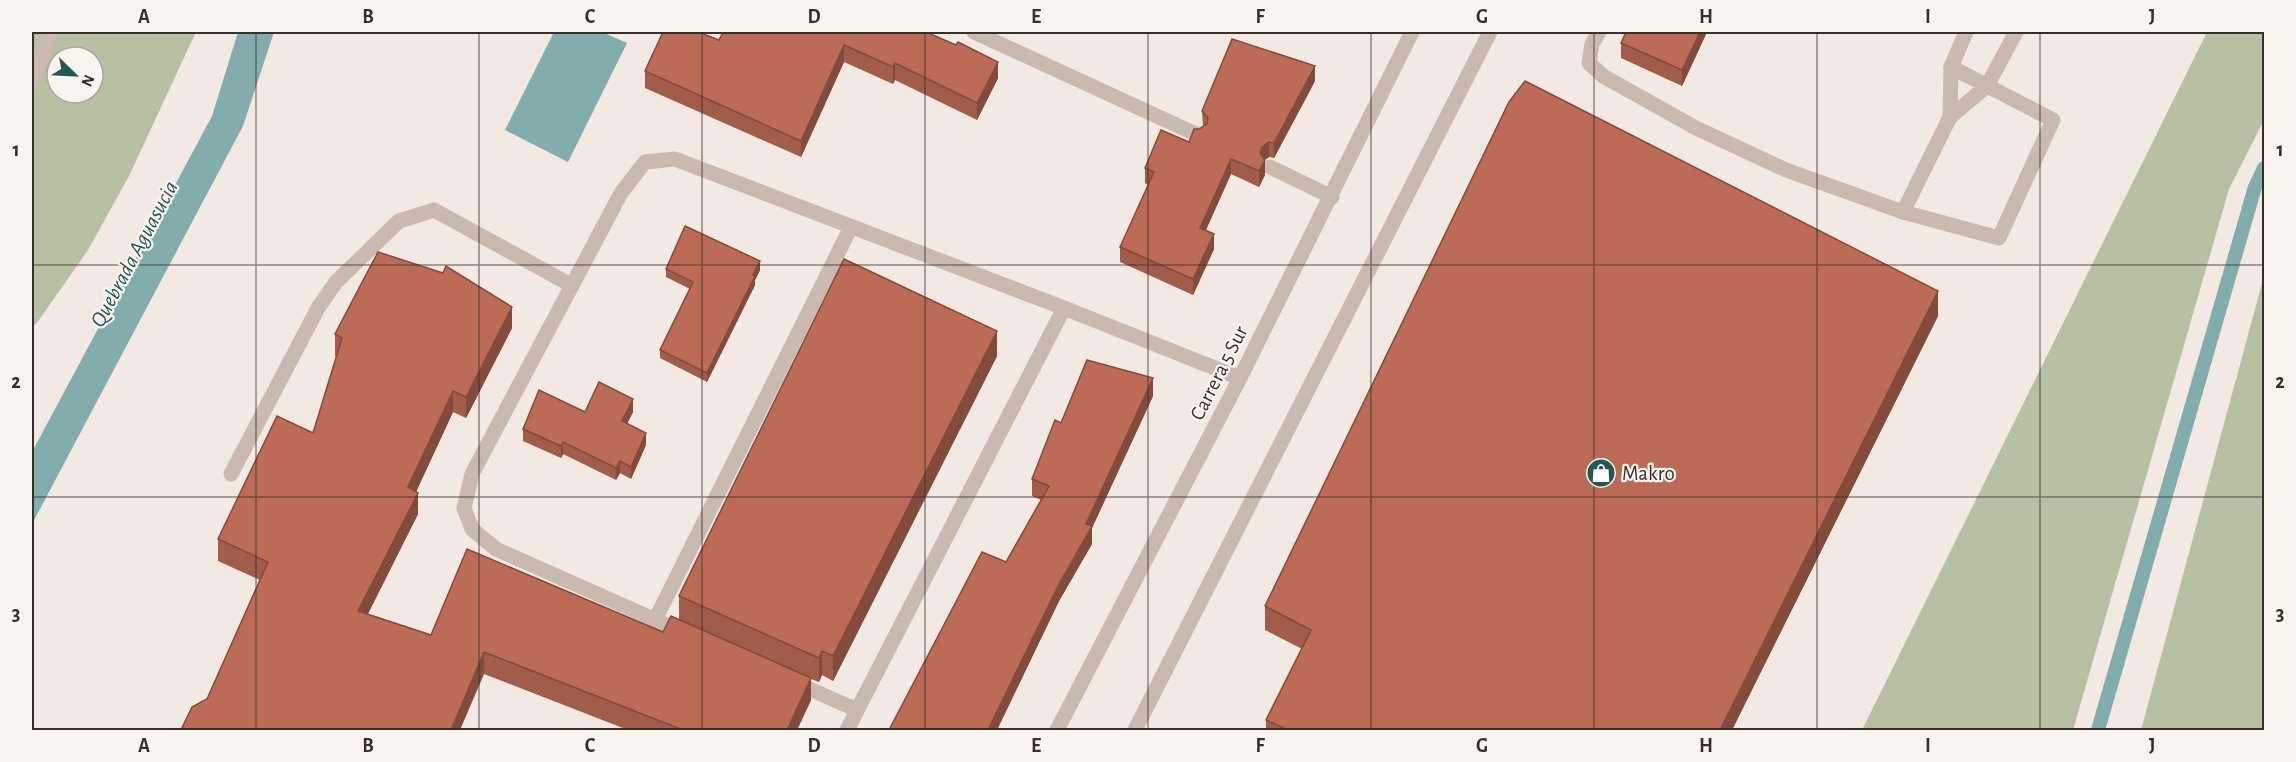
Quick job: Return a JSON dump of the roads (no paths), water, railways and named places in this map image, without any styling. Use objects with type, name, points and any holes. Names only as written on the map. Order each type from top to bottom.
[{"type":"street","points":[[32,82],[51,32]]},
{"type":"street","points":[[974,32],[1198,135]]},
{"type":"street","name":"Carrera 5 Sur","points":[[1057,730],[1240,378],[1412,32]]},
{"type":"street","points":[[1135,730],[1490,32]]},
{"type":"street","points":[[1599,32],[1592,44],[1590,63],[1603,76],[1696,128],[1786,170],[1903,212],[1999,238],[2053,120],[1952,67]]},
{"type":"street","points":[[1950,117],[1952,67],[1966,32]]},
{"type":"street","points":[[1903,212],[1950,117],[1987,86],[2016,32]]},
{"type":"street","points":[[698,639],[496,549],[472,529],[464,508],[472,474],[621,193],[645,162],[675,159],[1240,378]]},
{"type":"street","points":[[1270,167],[1332,196]]},
{"type":"street","points":[[231,474],[318,308],[336,282],[399,221],[434,210],[571,285]]},
{"type":"street","points":[[655,620],[851,227]]},
{"type":"street","points":[[847,730],[1064,308]]},
{"type":"street","points":[[783,677],[857,710]]},
{"type":"water","name":"Quebrada Aguasucia","points":[[238,32],[274,32],[243,126],[32,524],[32,452],[212,116]]},
{"type":"water","points":[[554,32],[602,32],[627,43],[568,162],[505,130]]},
{"type":"waterway","points":[[2098,730],[2255,187],[2264,168]]},
{"type":"place","name":"Makro","points":[[1601,473]]}]
